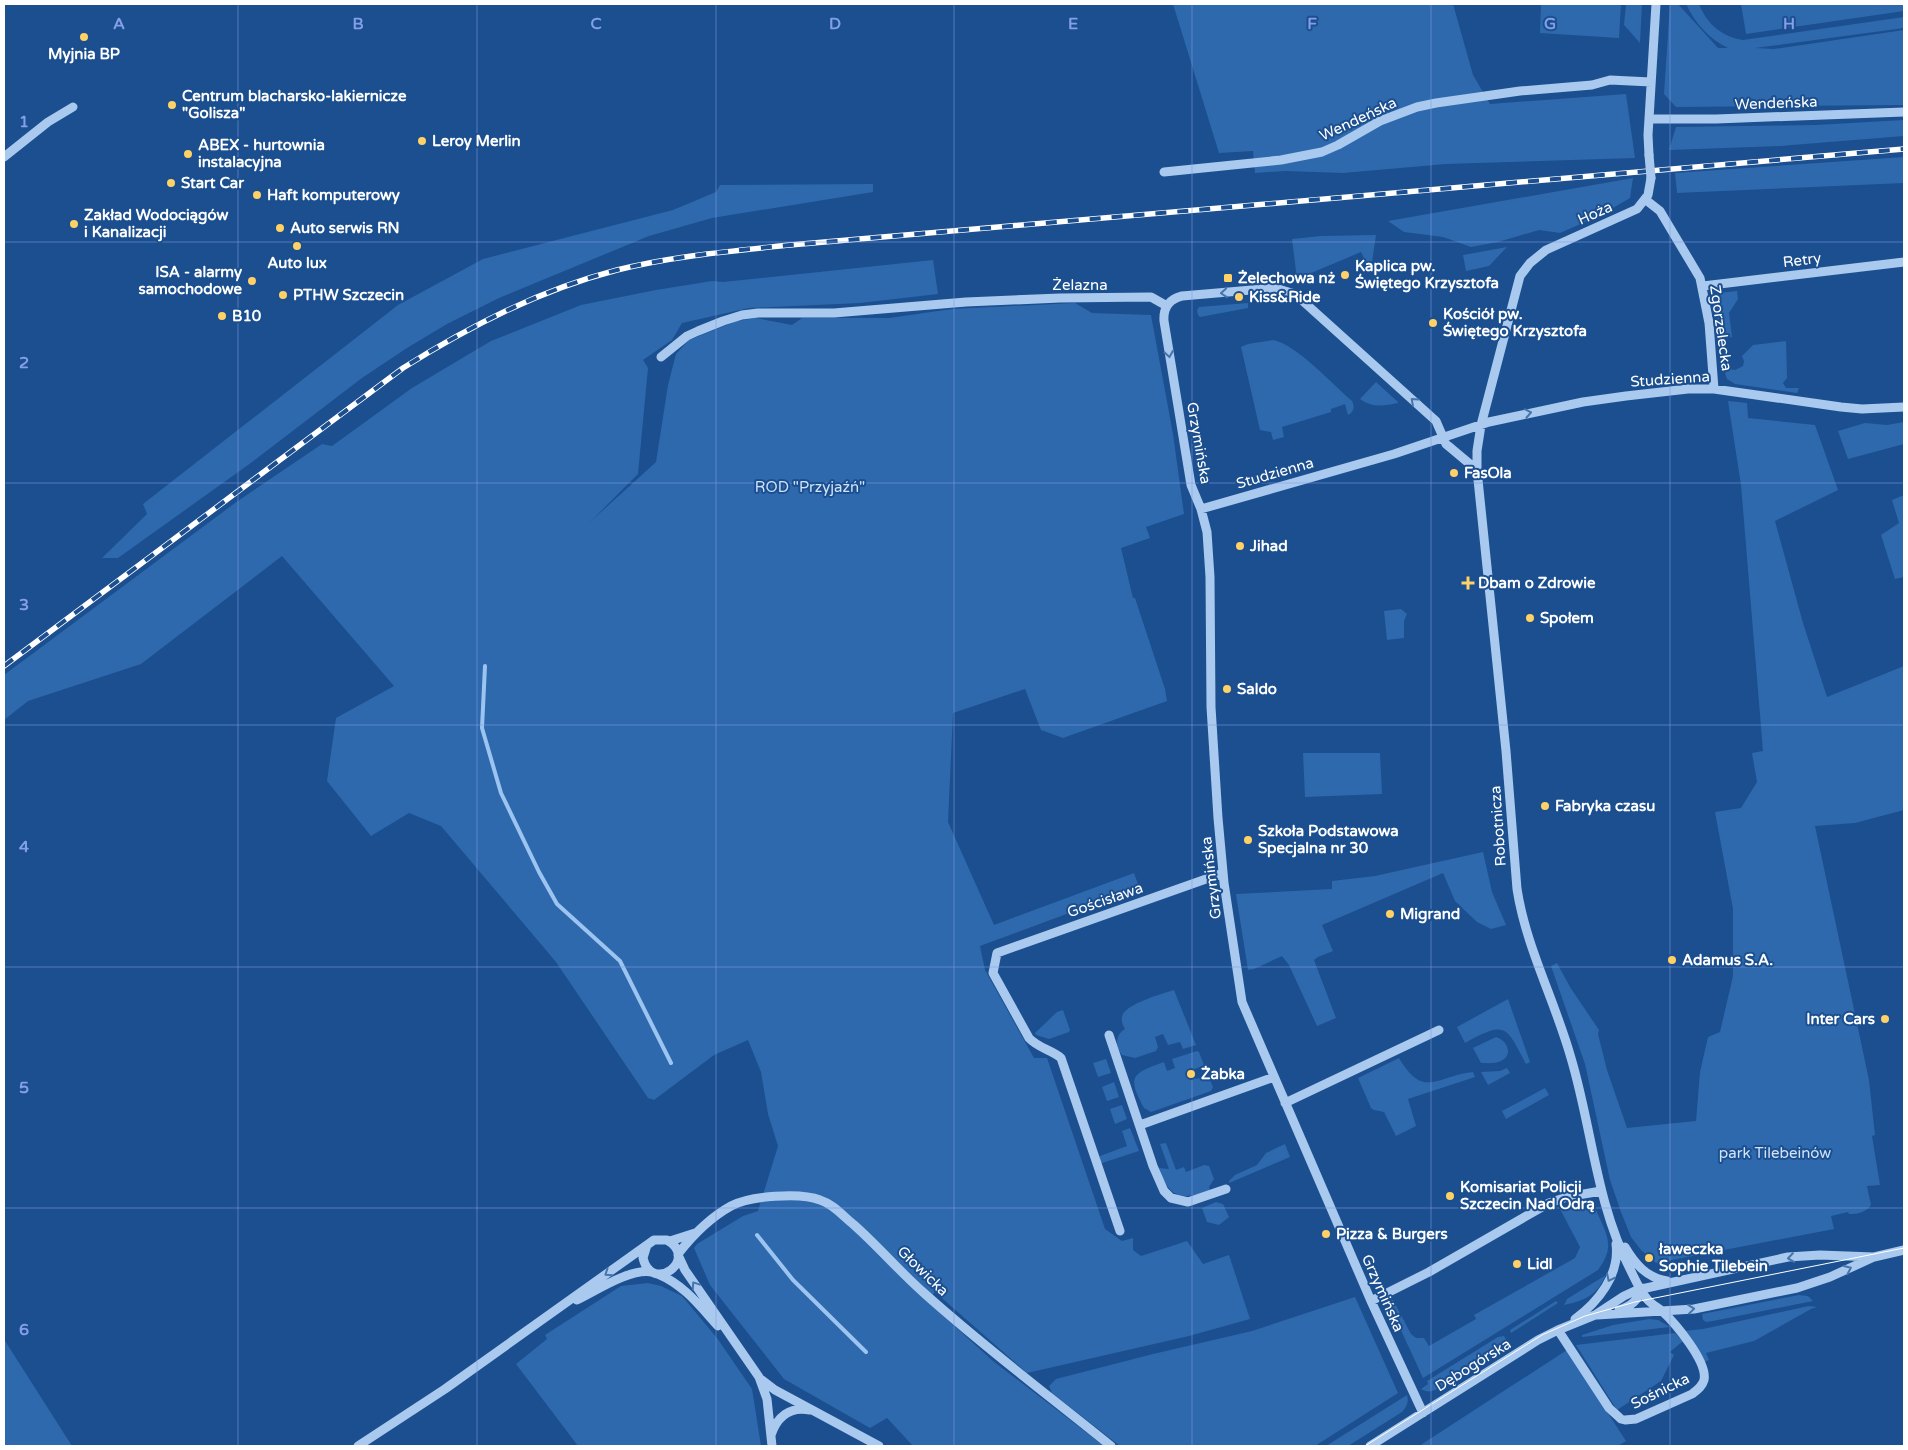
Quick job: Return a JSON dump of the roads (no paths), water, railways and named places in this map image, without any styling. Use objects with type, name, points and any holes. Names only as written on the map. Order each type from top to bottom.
[{"type":"street","points":[[1646,200],[1651,189],[1649,118],[1656,4]]},
{"type":"street","name":"Wendeńska","points":[[1164,172],[1281,160],[1322,152],[1380,121],[1417,107],[1436,103],[1520,91],[1592,84],[1610,80],[1651,82]]},
{"type":"street","points":[[4,158],[48,122],[73,107]]},
{"type":"street","name":"Wendeńska","points":[[1649,118],[1716,119],[1904,112]]},
{"type":"street","name":"Zgorzelecka","points":[[1646,200],[1660,211],[1696,270],[1703,286],[1710,331],[1714,389]]},
{"type":"street","name":"Hoża","points":[[1481,425],[1517,283],[1524,270],[1546,250],[1638,209],[1646,200]]},
{"type":"street","name":"Retry","points":[[1703,286],[1904,262]]},
{"type":"street","points":[[1167,306],[1174,299],[1182,296],[1276,288],[1295,294],[1436,421],[1442,438],[1460,457],[1477,470]]},
{"type":"street","name":"Żelazna","points":[[661,357],[687,336],[698,331],[724,320],[758,313],[834,313],[966,302],[1060,298],[1151,297],[1167,306]]},
{"type":"street","name":"Grzymińska","points":[[1167,306],[1164,312],[1164,322],[1190,477],[1206,525],[1209,558],[1212,708],[1222,873],[1242,1002],[1371,1301],[1423,1413]]},
{"type":"street","name":"Studzienna","points":[[1201,509],[1481,425],[1583,402],[1680,390],[1714,389],[1841,407],[1862,409],[1904,408]]},
{"type":"street","name":"Robotnicza","points":[[1481,425],[1477,452],[1477,470],[1506,743],[1518,899],[1528,934],[1572,1059],[1601,1191],[1623,1254],[1641,1290]]},
{"type":"street","name":"Gościsława","points":[[1120,1231],[1061,1058],[1037,1045],[1029,1038],[993,973],[997,953],[1222,873]]},
{"type":"street","points":[[1285,1103],[1439,1030]]},
{"type":"street","points":[[1109,1035],[1159,1183],[1164,1191],[1172,1198],[1188,1202],[1226,1189]]},
{"type":"street","points":[[1140,1124],[1274,1077]]},
{"type":"street","points":[[1371,1301],[1429,1272],[1549,1203],[1567,1197],[1601,1191]]},
{"type":"street","name":"Głowicka","points":[[678,1254],[697,1232],[724,1211],[744,1202],[786,1196],[806,1196],[822,1200],[838,1211],[880,1248],[906,1278],[995,1355],[1111,1446]]},
{"type":"street","name":"Robotnicza","points":[[1609,1214],[1623,1244],[1642,1275],[1641,1290]]},
{"type":"street","name":"Robotnicza","points":[[1558,1330],[1574,1320],[1590,1306],[1602,1293],[1610,1278],[1616,1260],[1617,1248],[1609,1214]]},
{"type":"street","name":"Głowicka","points":[[670,1241],[697,1232]]},
{"type":"street","points":[[358,1446],[446,1389],[547,1315],[656,1240],[670,1241],[675,1247],[685,1270],[759,1377],[767,1399],[772,1446]]},
{"type":"street","points":[[647,1245],[644,1252],[644,1261],[648,1268],[688,1292],[743,1354]]},
{"type":"street","name":"Dębogórska","points":[[1370,1446],[1558,1330],[1595,1315],[1624,1296],[1678,1280],[1788,1257],[1820,1255],[1874,1256],[1904,1250]]},
{"type":"street","points":[[547,1315],[629,1275],[643,1271],[665,1273],[672,1270],[677,1263],[678,1254]]},
{"type":"street","name":"Dębogórska","points":[[1595,1315],[1701,1308],[1797,1288],[1830,1277],[1874,1256]]},
{"type":"street","name":"Robotnicza","points":[[1638,1266],[1660,1280],[1678,1280]]},
{"type":"street","points":[[1641,1290],[1648,1300],[1662,1312]]},
{"type":"street","name":"Dębogórska","points":[[1608,1314],[1632,1304],[1638,1298],[1641,1290]]},
{"type":"street","name":"Sośnicka","points":[[1558,1330],[1608,1408],[1621,1419],[1630,1420],[1692,1394],[1699,1389],[1704,1379],[1703,1366],[1699,1359],[1680,1332],[1662,1312]]},
{"type":"street","points":[[759,1377],[775,1390],[879,1446]]},
{"type":"street","points":[[771,1436],[778,1420],[789,1411],[804,1409],[817,1412]]},
{"type":"waterway","points":[[485,666],[482,728],[501,793],[539,872],[557,904],[620,961],[671,1063]]},
{"type":"waterway","points":[[757,1235],[793,1280],[866,1352]]},
{"type":"tram line","points":[[1365,1446],[1542,1335],[1585,1316],[1635,1302],[1904,1248]]},
{"type":"railway","points":[[4,666],[403,368],[454,338],[506,311],[560,288],[617,270],[681,258],[790,245],[1904,149]]},
{"type":"place","name":"Myjnia BP","points":[[84,37]]},
{"type":"place","name":"Centrum blacharsko-lakiernicze \"Golisza\"","points":[[172,105]]},
{"type":"place","name":"Leroy Merlin","points":[[422,141]]},
{"type":"place","name":"ABEX - hurtownia instalacyjna","points":[[188,154]]},
{"type":"place","name":"Start Car","points":[[171,183]]},
{"type":"place","name":"Haft komputerowy","points":[[257,195]]},
{"type":"place","name":"Zakład Wodociągów i Kanalizacji","points":[[74,224]]},
{"type":"place","name":"Auto serwis RN","points":[[280,228]]},
{"type":"place","name":"Auto lux","points":[[297,246]]},
{"type":"place","name":"Kaplica pw. Świętego Krzysztofa","points":[[1345,275]]},
{"type":"place","name":"Żelechowa nż","points":[[1228,278]]},
{"type":"place","name":"ISA - alarmy samochodowe","points":[[252,281]]},
{"type":"place","name":"PTHW Szczecin","points":[[283,295]]},
{"type":"place","name":"Kiss&Ride","points":[[1239,297]]},
{"type":"place","name":"B10","points":[[222,316]]},
{"type":"place","name":"Kościół pw. Świętego Krzysztofa","points":[[1433,323]]},
{"type":"place","name":"FasOla","points":[[1454,473]]},
{"type":"place","name":"Jihad","points":[[1240,546]]},
{"type":"place","name":"Dbam o Zdrowie","points":[[1468,583]]},
{"type":"place","name":"Społem","points":[[1530,618]]},
{"type":"place","name":"Saldo","points":[[1227,689]]},
{"type":"place","name":"Fabryka czasu","points":[[1545,806]]},
{"type":"place","name":"Szkoła Podstawowa Specjalna nr 30","points":[[1248,840]]},
{"type":"place","name":"Migrand","points":[[1390,914]]},
{"type":"place","name":"Adamus S.A.","points":[[1672,960]]},
{"type":"place","name":"Inter Cars","points":[[1885,1019]]},
{"type":"place","name":"Żabka","points":[[1191,1074]]},
{"type":"place","name":"Komisariat Policji Szczecin Nad Odrą","points":[[1450,1196]]},
{"type":"place","name":"Pizza & Burgers","points":[[1326,1234]]},
{"type":"place","name":"ławeczka Sophie Tilebein","points":[[1649,1258]]},
{"type":"place","name":"Lidl","points":[[1517,1264]]},
{"type":"park label","name":"ROD \"Przyjaźń\"","points":[[810,487]]},
{"type":"park label","name":"park Tilebeinów","points":[[1775,1153]]}]
